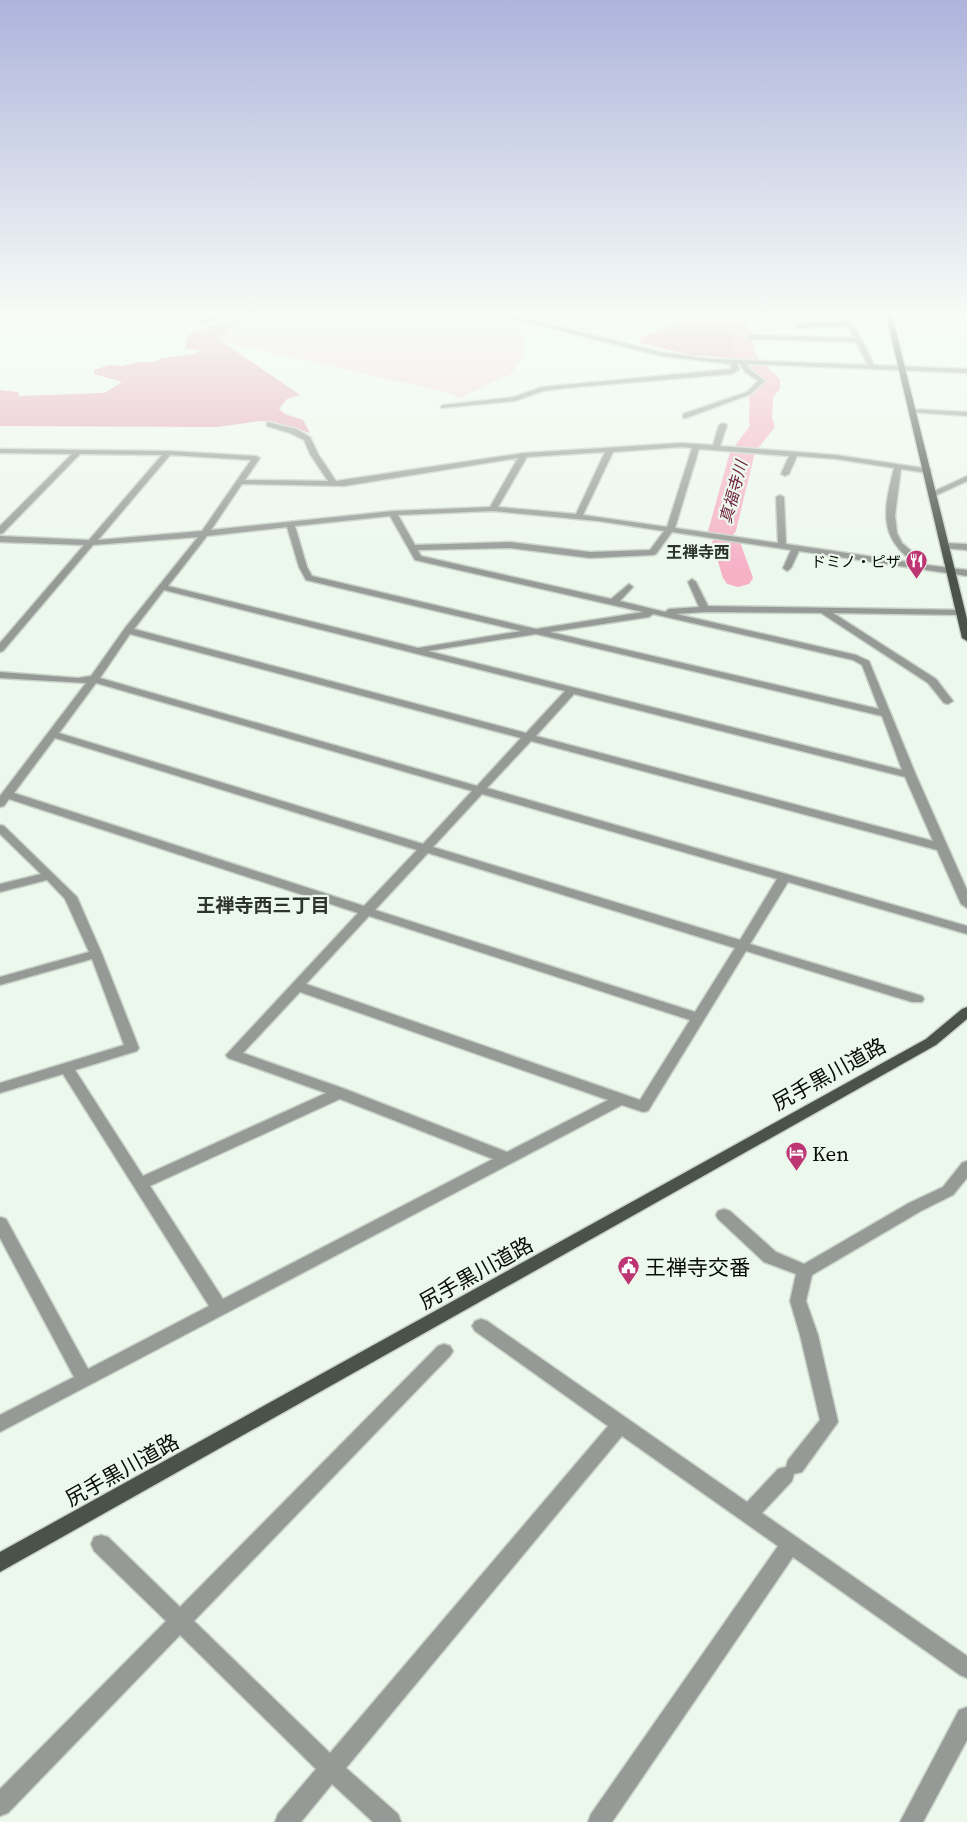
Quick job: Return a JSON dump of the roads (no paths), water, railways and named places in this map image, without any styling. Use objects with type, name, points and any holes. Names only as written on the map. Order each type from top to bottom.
[{"type":"main road","points":[[909,400],[967,638]]},
{"type":"main road","name":"尻手黒川道路","points":[[0,1563],[931,1042],[967,1012]]},
{"type":"street","points":[[443,407],[506,400]]},
{"type":"street","points":[[686,416],[730,400]]},
{"type":"street","points":[[682,408],[696,412]]},
{"type":"street","points":[[912,411],[967,414]]},
{"type":"street","points":[[270,424],[293,431],[308,439],[334,484]]},
{"type":"street","points":[[716,448],[723,425]]},
{"type":"street","points":[[239,482],[344,484],[524,455],[681,445],[836,457],[927,470]]},
{"type":"street","points":[[412,548],[481,545],[590,554],[653,552],[670,529],[696,446]]},
{"type":"street","points":[[579,516],[610,449]]},
{"type":"street","points":[[0,451],[168,453],[256,458],[205,533],[128,630],[94,680],[4,800],[366,911],[698,1018]]},
{"type":"street","points":[[0,531],[77,453]]},
{"type":"street","points":[[0,649],[168,453]]},
{"type":"street","points":[[785,474],[794,454]]},
{"type":"street","points":[[493,509],[524,455]]},
{"type":"street","points":[[898,467],[890,498],[894,540],[902,550],[925,566]]},
{"type":"street","points":[[932,494],[967,478]]},
{"type":"street","points":[[780,496],[782,545]]},
{"type":"street","points":[[0,539],[90,543],[393,513],[493,509],[579,516],[967,573]]},
{"type":"street","points":[[393,513],[418,558],[856,658],[866,663],[910,774],[966,900]]},
{"type":"street","points":[[290,524],[303,567],[309,578],[886,714]]},
{"type":"street","points":[[945,546],[967,547]]},
{"type":"street","points":[[787,568],[797,547]]},
{"type":"street","points":[[692,582],[705,609]]},
{"type":"street","points":[[162,587],[910,774]]},
{"type":"street","points":[[613,603],[628,587]]},
{"type":"street","points":[[414,650],[656,612],[705,609],[961,612]]},
{"type":"street","points":[[822,610],[932,681],[948,701]]},
{"type":"street","points":[[128,630],[942,847]]},
{"type":"street","points":[[0,675],[78,681],[94,680],[967,930]]},
{"type":"street","points":[[508,1159],[340,1093],[234,1055],[572,690]]},
{"type":"street","points":[[53,734],[744,944],[917,999]]},
{"type":"street","points":[[0,828],[71,897],[96,954],[132,1048],[0,1088]]},
{"type":"street","points":[[0,888],[49,876]]},
{"type":"street","points":[[297,986],[643,1107],[785,877]]},
{"type":"street","points":[[0,981],[96,954]]},
{"type":"street","points":[[66,1068],[220,1309]]},
{"type":"street","points":[[140,1184],[340,1093]]},
{"type":"street","points":[[0,1424],[622,1100]]},
{"type":"street","points":[[748,1514],[790,1470],[829,1422],[809,1335],[798,1301],[805,1272],[915,1207],[948,1191],[967,1168]]},
{"type":"street","points":[[724,1215],[770,1257],[805,1272]]},
{"type":"street","points":[[0,1223],[85,1380]]},
{"type":"street","points":[[481,1326],[967,1668]]},
{"type":"street","points":[[0,1805],[444,1351]]},
{"type":"street","points":[[286,1822],[620,1424]]},
{"type":"street","points":[[102,1544],[179,1622],[331,1769],[390,1822]]},
{"type":"street","points":[[599,1822],[791,1544]]},
{"type":"street","points":[[911,1822],[967,1718]]},
{"type":"waterway","name":"真福寺川","points":[[745,448],[763,427],[760,418],[762,400]]},
{"type":"waterway","name":"真福寺川","points":[[722,531],[743,452]]},
{"type":"waterway","name":"真福寺川","points":[[726,542],[738,578]]},
{"type":"place","name":"ドミノ・ピザ","points":[[917,580]]},
{"type":"place","name":"Ken","points":[[796,1172]]},
{"type":"place","name":"王禅寺交番","points":[[629,1286]]},
{"type":"district","name":"王禅寺西","points":[[698,552]]},
{"type":"district","name":"王禅寺西三丁目","points":[[263,905]]}]
